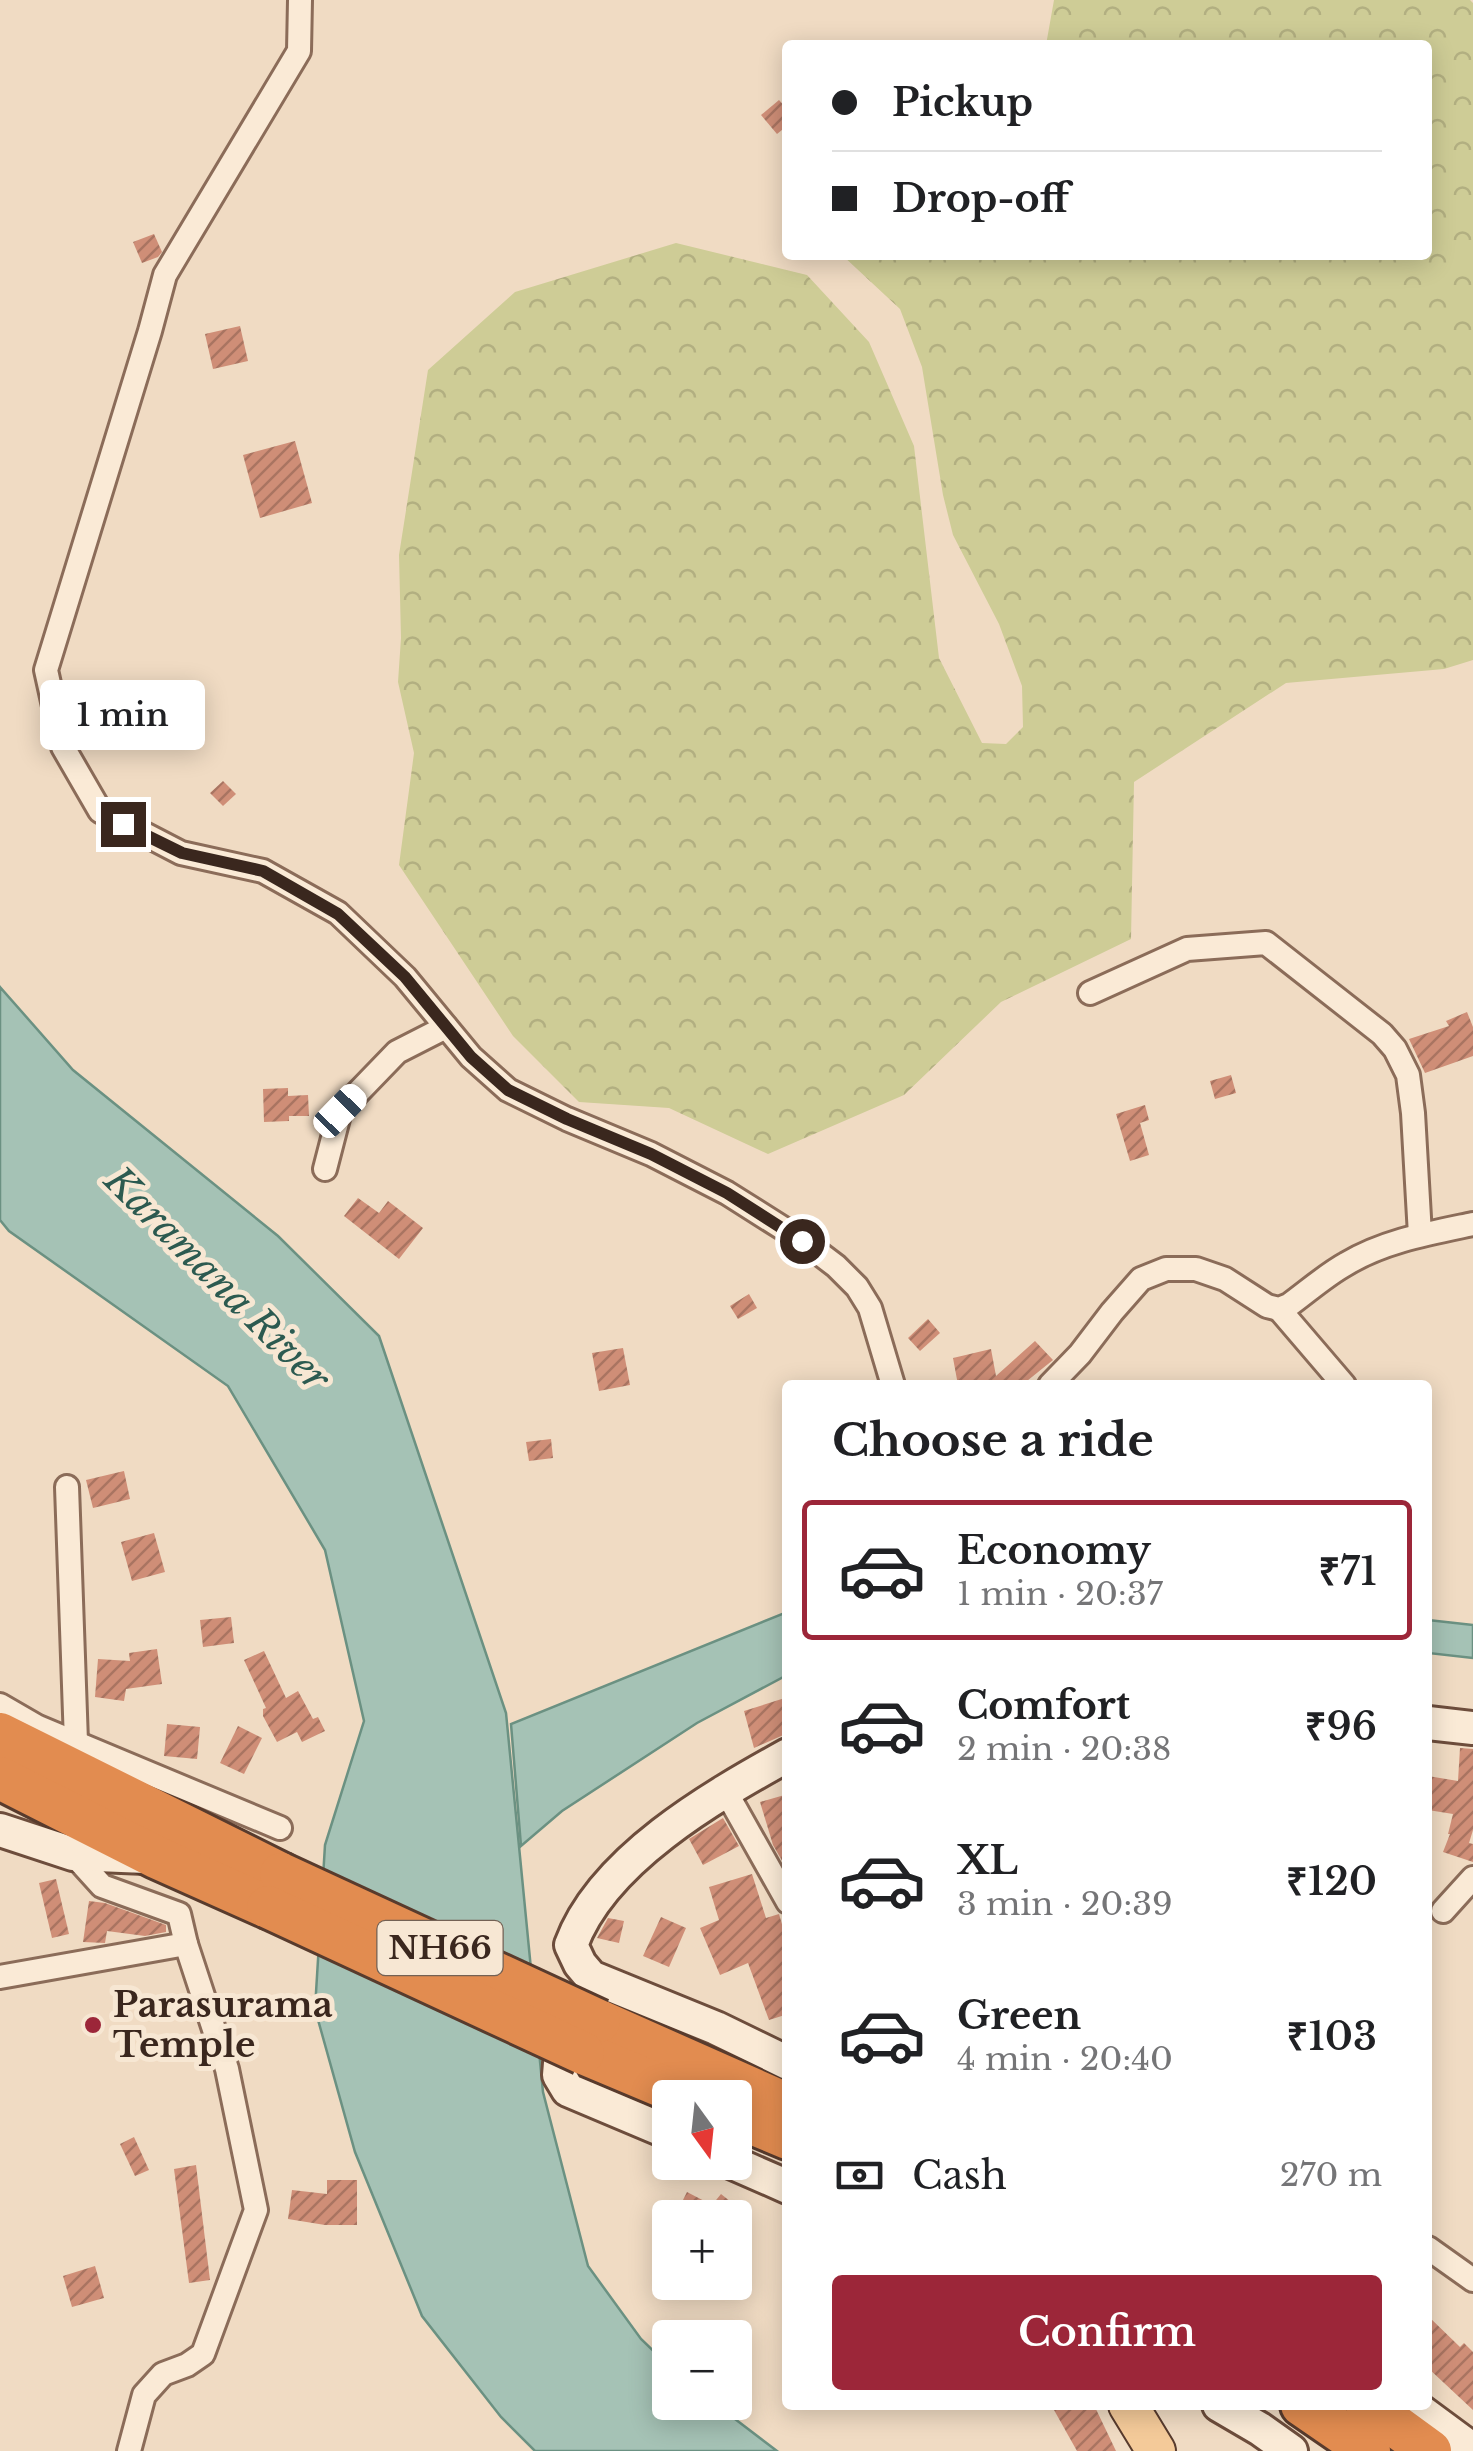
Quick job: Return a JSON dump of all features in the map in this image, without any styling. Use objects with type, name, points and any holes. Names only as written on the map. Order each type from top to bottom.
[{"type":"highway","name":"NH66","points":[[0,1734],[275,1891],[591,2037],[782,2103]]},
{"type":"highway","name":"NH66","points":[[0,1778],[156,1857],[275,1891]]},
{"type":"highway","name":"NH66","points":[[591,2037],[661,2080]]},
{"type":"highway","points":[[752,2123],[782,2136]]},
{"type":"highway","points":[[1309,2410],[1369,2451]]},
{"type":"highway","points":[[1374,2410],[1430,2451]]},
{"type":"main road","points":[[1131,2410],[1156,2451]]},
{"type":"street","points":[[300,0],[299,51],[164,275],[46,670],[63,746],[100,810],[182,853],[263,871],[338,914],[405,977],[471,1057],[508,1090],[727,1193],[836,1266],[857,1287],[870,1308],[892,1380]]},
{"type":"street","points":[[1090,993],[1187,949],[1266,943],[1382,1034],[1395,1049],[1408,1075],[1420,1235]]},
{"type":"street","points":[[325,1168],[340,1111],[397,1052],[446,1027]]},
{"type":"street","points":[[1279,1310],[1347,1263],[1420,1235],[1473,1224]]},
{"type":"street","points":[[1055,1380],[1142,1280],[1166,1269],[1196,1270],[1225,1279],[1279,1310],[1340,1380]]},
{"type":"street","points":[[67,1487],[76,1742]]},
{"type":"street","points":[[0,1705],[38,1727],[280,1828]]},
{"type":"street","points":[[1432,1723],[1473,1728]]},
{"type":"street","points":[[782,1757],[725,1790],[648,1845],[600,1891],[572,1945],[591,1977],[716,2028],[782,2060]]},
{"type":"street","points":[[725,1790],[782,1891]]},
{"type":"street","points":[[0,1830],[73,1854],[156,1857]]},
{"type":"street","points":[[73,1854],[102,1886],[180,1914],[227,2070],[256,2210],[204,2354],[187,2366],[163,2374],[144,2395],[130,2451]]},
{"type":"street","points":[[1443,1911],[1473,1878]]},
{"type":"street","points":[[0,1977],[186,1944]]},
{"type":"street","points":[[591,1977],[559,2075],[568,2090],[652,2125]]},
{"type":"street","points":[[752,2172],[782,2185]]},
{"type":"street","points":[[1432,2251],[1473,2280]]},
{"type":"street","points":[[1228,2410],[1291,2451]]},
{"type":"street","points":[[1419,2410],[1473,2450]]},
{"type":"green space","points":[[1054,0],[1473,3],[1473,660],[1444,669],[1286,683],[1134,782],[1131,939],[1001,1002],[904,1095],[768,1154],[669,1108],[579,1102],[513,1036],[399,865],[414,753],[398,682],[399,555],[428,370],[515,292],[676,243],[807,275],[869,342],[914,446],[939,658],[982,743],[1006,744],[1023,727],[1022,686],[999,624],[953,535],[922,367],[900,309],[847,260],[1432,260],[1432,40],[1047,40]]},
{"type":"water","name":"Karamana River","points":[[0,987],[73,1070],[278,1236],[379,1336],[506,1713],[543,2092],[588,2266],[652,2350],[652,2420],[736,2420],[777,2451],[535,2451],[501,2417],[422,2316],[355,2152],[315,2009],[325,1845],[364,1721],[325,1550],[228,1386],[9,1231],[0,1220]]},
{"type":"water","points":[[782,1614],[782,1678],[697,1723],[562,1811],[521,1846],[511,1724]]},
{"type":"water","points":[[1432,1620],[1473,1625],[1473,1658],[1432,1653]]},
{"type":"building","points":[[779,100],[782,130],[777,134],[761,115]]},
{"type":"building","points":[[154,234],[162,252],[142,263],[133,242]]},
{"type":"building","points":[[240,326],[248,361],[213,369],[205,334]]},
{"type":"building","points":[[295,441],[312,503],[260,518],[243,455]]},
{"type":"building","points":[[223,781],[236,794],[223,806],[210,793]]},
{"type":"building","points":[[1467,1012],[1473,1027],[1473,1056],[1425,1073],[1409,1039],[1449,1026],[1446,1021]]},
{"type":"building","points":[[1231,1075],[1236,1093],[1215,1099],[1210,1081]]},
{"type":"building","points":[[288,1088],[288,1096],[308,1095],[309,1116],[264,1122],[263,1089]]},
{"type":"building","points":[[1145,1105],[1149,1120],[1140,1123],[1149,1155],[1130,1161],[1116,1114]]},
{"type":"building","points":[[358,1198],[379,1213],[388,1201],[423,1228],[399,1259],[344,1216]]},
{"type":"building","points":[[749,1294],[757,1308],[738,1319],[730,1306]]},
{"type":"building","points":[[928,1319],[940,1333],[920,1351],[908,1338]]},
{"type":"building","points":[[1035,1341],[1053,1360],[1028,1380],[957,1380],[953,1358],[991,1349],[996,1376]]},
{"type":"building","points":[[623,1348],[630,1385],[599,1391],[592,1353]]},
{"type":"building","points":[[551,1439],[553,1458],[529,1461],[526,1442]]},
{"type":"building","points":[[124,1471],[130,1499],[93,1508],[86,1480]]},
{"type":"building","points":[[154,1533],[165,1572],[132,1581],[121,1542]]},
{"type":"building","points":[[231,1617],[234,1643],[203,1647],[200,1620]]},
{"type":"building","points":[[157,1649],[162,1684],[126,1689],[124,1701],[95,1697],[98,1659],[130,1661],[129,1653]]},
{"type":"building","points":[[264,1651],[286,1698],[298,1691],[313,1719],[318,1717],[325,1731],[302,1742],[297,1732],[277,1742],[263,1716],[266,1708],[244,1660]]},
{"type":"building","points":[[782,1699],[782,1736],[754,1748],[744,1711]]},
{"type":"building","points":[[167,1724],[200,1727],[197,1759],[164,1756]]},
{"type":"building","points":[[238,1726],[262,1738],[244,1774],[220,1763]]},
{"type":"building","points":[[1460,1748],[1473,1749],[1473,1830],[1469,1843],[1473,1844],[1473,1862],[1443,1852],[1453,1814],[1432,1811],[1432,1777],[1458,1781]]},
{"type":"building","points":[[782,1796],[782,1861],[773,1845],[760,1802]]},
{"type":"building","points":[[723,1818],[739,1846],[703,1865],[689,1839]]},
{"type":"building","points":[[752,1874],[766,1918],[779,1914],[782,2016],[769,2020],[748,1963],[720,1975],[700,1928],[719,1920],[709,1887]]},
{"type":"building","points":[[56,1879],[69,1934],[52,1938],[39,1883]]},
{"type":"building","points":[[89,1901],[166,1925],[166,1932],[145,1936],[107,1931],[105,1943],[83,1942]]},
{"type":"building","points":[[661,1917],[686,1928],[669,1967],[643,1956]]},
{"type":"building","points":[[608,1918],[624,1921],[619,1943],[597,1938]]},
{"type":"building","points":[[134,2137],[149,2170],[135,2176],[120,2144]]},
{"type":"building","points":[[196,2165],[210,2280],[189,2283],[174,2169]]},
{"type":"building","points":[[327,2180],[357,2180],[357,2225],[288,2219],[292,2190],[327,2194]]},
{"type":"building","points":[[687,2192],[702,2200],[683,2200]]},
{"type":"building","points":[[95,2266],[104,2298],[72,2307],[63,2276]]},
{"type":"building","points":[[1432,2320],[1460,2347],[1464,2343],[1473,2352],[1473,2410],[1432,2372]]},
{"type":"building","points":[[1054,2410],[1096,2410],[1116,2451],[1077,2451]]},
{"type":"place","name":"Parasurama Temple","points":[[93,2025]]},
{"type":"route","points":[[123,824],[182,853],[263,871],[338,914],[405,977],[471,1057],[508,1090],[727,1193],[802,1241]]}]
